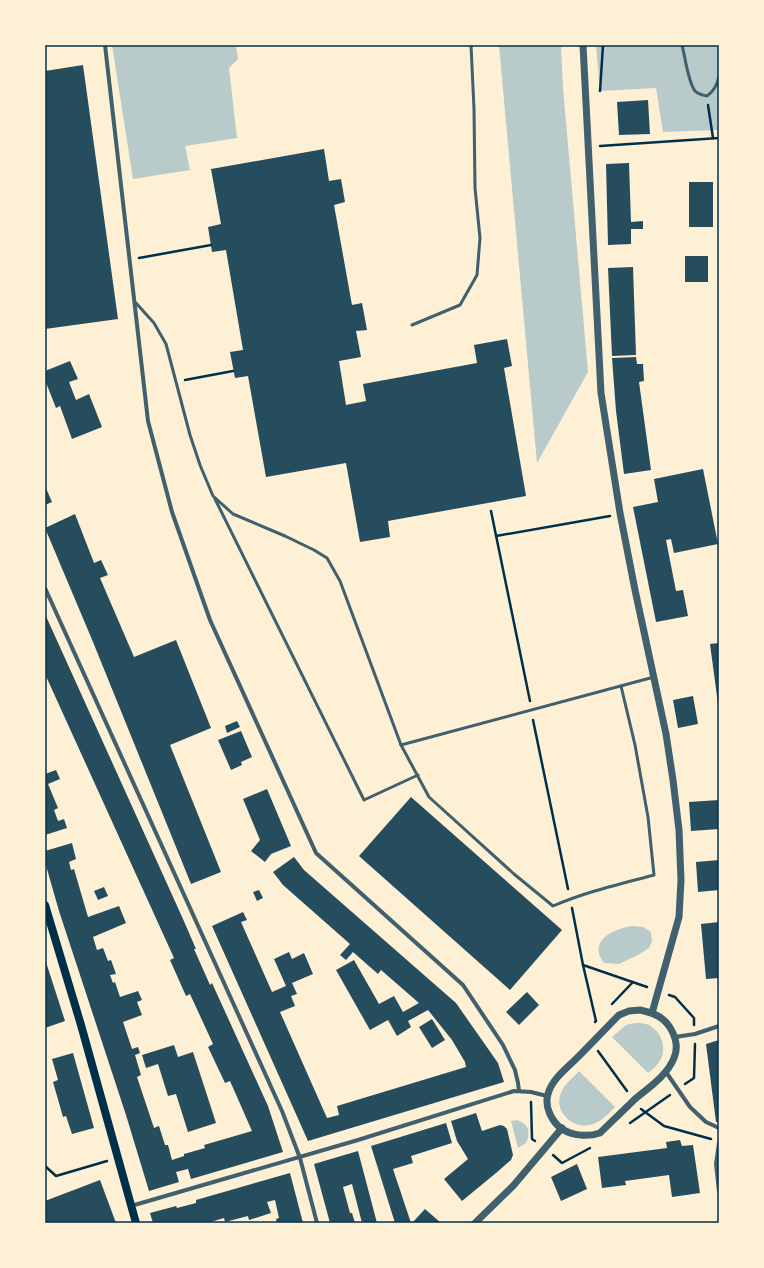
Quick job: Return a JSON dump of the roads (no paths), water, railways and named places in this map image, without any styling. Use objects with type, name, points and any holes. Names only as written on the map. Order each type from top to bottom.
[{"type":"main road","points":[[45,904],[81,1025],[136,1223]]},
{"type":"street","points":[[105,45],[136,303],[148,421],[172,512],[210,620],[316,853],[463,985],[503,1045],[515,1070],[519,1091]]},
{"type":"street","points":[[584,45],[601,393],[621,521],[634,590],[666,734],[679,830],[681,880],[679,917],[652,1013]]},
{"type":"street","points":[[45,588],[282,1111],[300,1158],[317,1223]]},
{"type":"street","points":[[640,1010],[652,1013],[663,1018],[675,1038],[676,1049],[674,1057],[666,1072],[600,1132],[593,1135],[578,1135],[569,1132],[554,1122],[549,1113],[547,1096],[555,1080],[619,1015],[629,1011],[640,1010]]},
{"type":"street","points":[[675,1038],[695,1034],[719,1026]]},
{"type":"street","points":[[666,1072],[690,1107],[706,1122],[719,1128]]},
{"type":"street","points":[[131,1206],[300,1158],[514,1091],[531,1092],[547,1096]]},
{"type":"street","points":[[475,1223],[513,1186],[562,1128]]},
{"type":"street","points":[[719,1143],[716,1164],[719,1191]]},
{"type":"lane","points":[[412,325],[460,305],[477,275],[480,238],[475,188],[474,109],[471,45]]},
{"type":"lane","points":[[682,45],[689,76],[695,90],[701,95],[706,96],[710,94],[718,81],[719,76]]},
{"type":"lane","points":[[136,303],[154,323],[166,344],[190,435],[200,465],[213,496],[364,800],[418,775]]},
{"type":"lane","points":[[213,496],[233,514],[314,550],[327,558],[340,581],[401,744],[429,797],[514,874],[553,906],[570,898],[605,887],[654,875],[648,817],[635,746],[621,686]]},
{"type":"lane","points":[[401,744],[654,677]]}]
